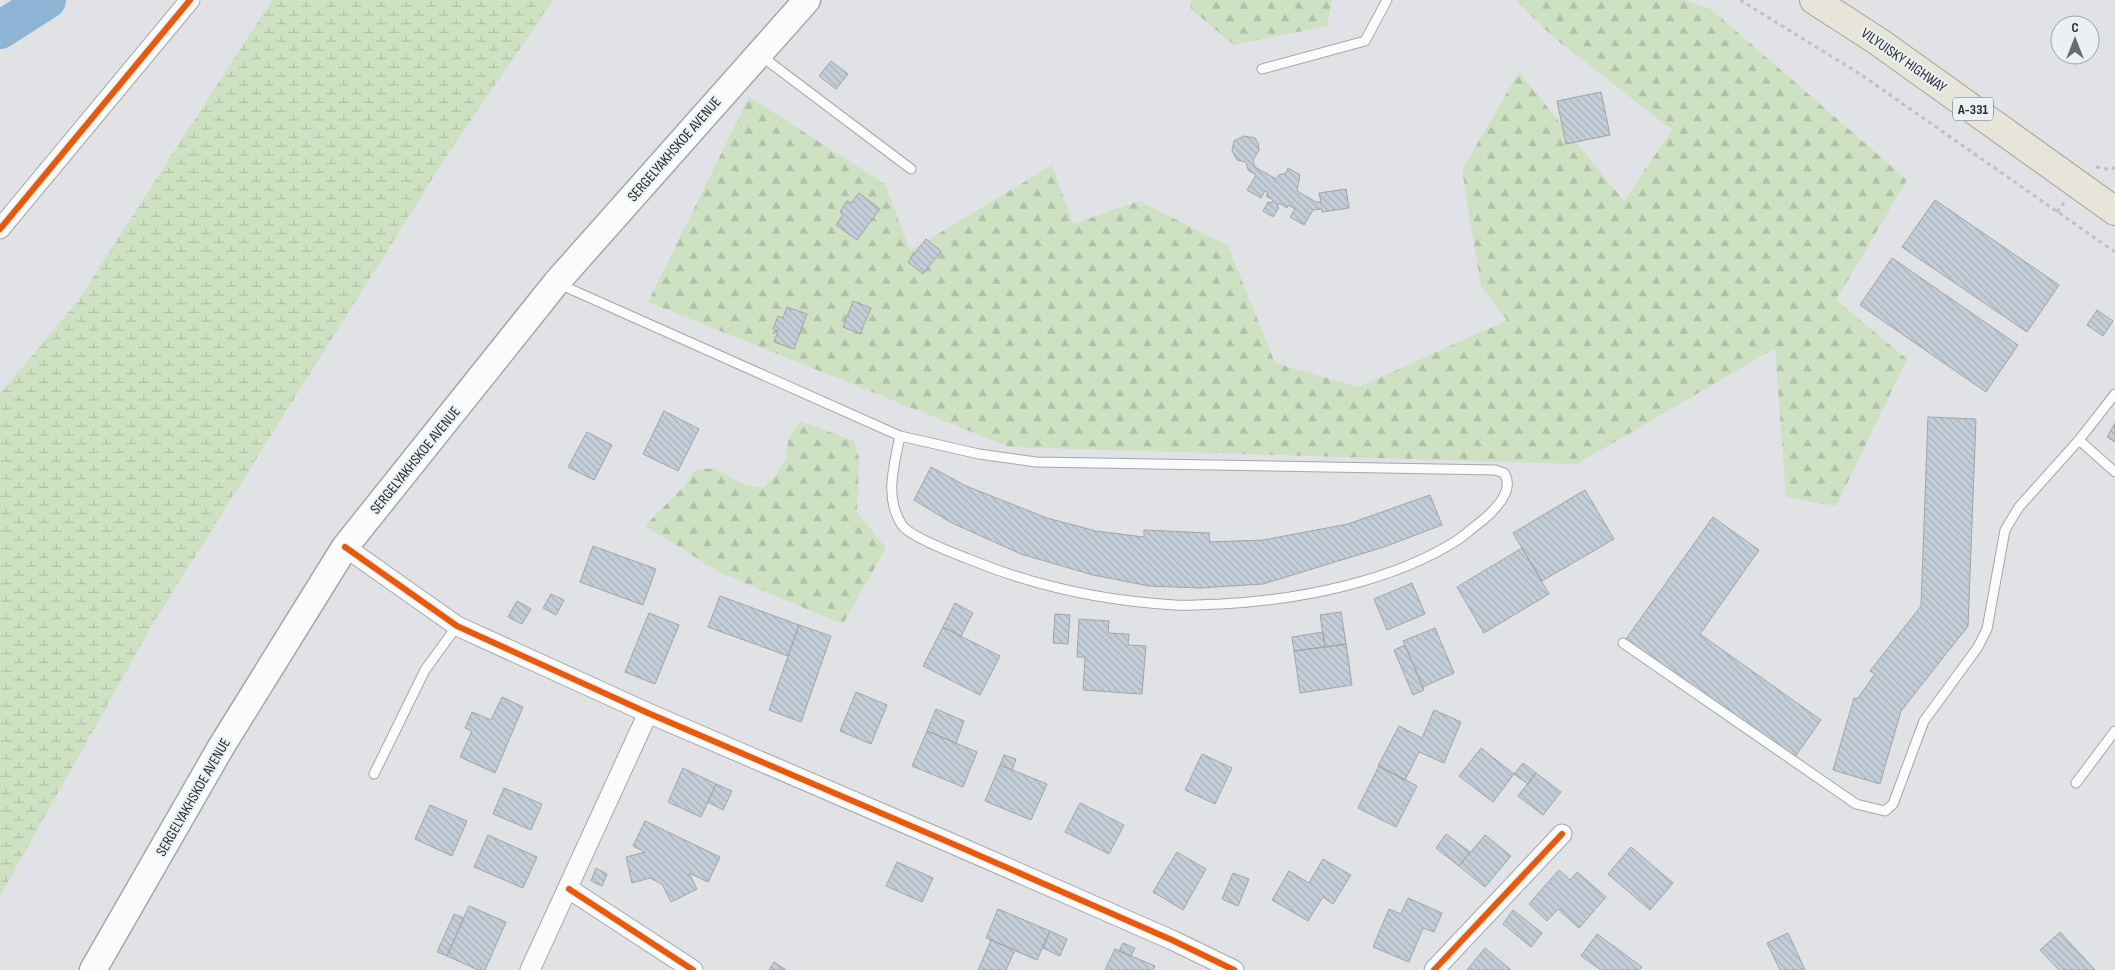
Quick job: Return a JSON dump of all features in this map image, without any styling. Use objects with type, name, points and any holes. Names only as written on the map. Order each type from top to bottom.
[{"type":"main road","name":"SERGELYAKHSKOE AVENUE","points":[[93,970],[221,747],[345,547],[556,283],[807,0]]},
{"type":"main road","name":"VILYUISKY HIGHWAY","points":[[1826,3],[2115,211]]},
{"type":"street","points":[[0,229],[190,0]]},
{"type":"street","points":[[345,547],[457,626],[648,714],[953,844],[1172,940],[1234,970]]},
{"type":"street","points":[[530,970],[569,889],[648,714]]},
{"type":"street","points":[[1434,970],[1562,834]]},
{"type":"street","points":[[569,889],[693,970]]},
{"type":"lane","points":[[1262,69],[1365,41],[1386,0]]},
{"type":"lane","points":[[758,53],[911,169]]},
{"type":"lane","points":[[556,283],[900,436],[980,454],[1036,462],[1495,470],[1504,473],[1508,479],[1508,487],[1497,508],[1459,539],[1416,561],[1368,579],[1311,594],[1242,603],[1176,606],[1096,597],[1029,582],[933,544],[903,527],[892,501],[892,474],[900,436]]},
{"type":"lane","points":[[1623,643],[1856,804],[1885,811],[1893,804],[1924,721],[1978,648],[1987,629],[2005,530],[2019,507],[2079,440],[2115,394]]},
{"type":"lane","points":[[2079,440],[2115,472]]},
{"type":"lane","points":[[374,774],[425,670],[457,626]]},
{"type":"lane","points":[[2076,783],[2115,731]]},
{"type":"path","points":[[1740,0],[1860,74],[2115,252]]},
{"type":"green space","points":[[272,0],[553,0],[448,154],[155,620],[0,896],[0,394],[77,302]]},
{"type":"green space","points":[[1190,0],[1332,0],[1327,26],[1234,45],[1191,9]]},
{"type":"green space","points":[[1516,0],[1684,0],[1712,10],[1907,180],[1836,300],[1907,359],[1836,506],[1786,497],[1775,348],[1577,464],[1009,447],[648,302],[749,97],[885,184],[910,251],[1052,165],[1073,224],[1139,201],[1228,246],[1275,363],[1359,387],[1507,320],[1481,286],[1462,170],[1519,72],[1624,201],[1672,130],[1552,36]]},
{"type":"green space","points":[[800,421],[854,441],[859,459],[857,512],[886,548],[843,624],[721,573],[645,526],[685,485],[695,470],[714,468],[746,486],[764,487],[777,474],[786,458],[788,440]]},
{"type":"building","points":[[831,61],[848,74],[836,89],[819,76]]},
{"type":"building","points":[[1601,92],[1610,135],[1566,144],[1557,101]]},
{"type":"building","points":[[1244,136],[1255,138],[1258,143],[1259,150],[1253,160],[1255,167],[1276,179],[1279,175],[1286,173],[1288,168],[1300,175],[1297,191],[1316,202],[1321,202],[1319,193],[1346,189],[1349,208],[1322,212],[1322,209],[1313,210],[1304,225],[1290,217],[1295,209],[1288,205],[1287,208],[1279,203],[1277,207],[1279,208],[1273,217],[1263,211],[1268,202],[1271,203],[1273,200],[1266,196],[1268,193],[1265,191],[1261,198],[1247,190],[1256,175],[1248,170],[1246,162],[1237,160],[1232,151],[1234,141]]},
{"type":"building","points":[[859,193],[880,209],[857,240],[836,225],[843,215],[840,212],[847,201],[851,203]]},
{"type":"building","points":[[1935,200],[2059,285],[2027,332],[1902,247]]},
{"type":"building","points":[[926,239],[941,251],[923,274],[908,262]]},
{"type":"building","points":[[1892,258],[2018,345],[1986,392],[1860,305]]},
{"type":"building","points":[[853,301],[871,308],[860,334],[843,327]]},
{"type":"building","points":[[787,307],[807,314],[794,349],[774,342],[778,331],[773,329],[778,316],[783,318]]},
{"type":"building","points":[[2097,310],[2113,321],[2103,336],[2087,325]]},
{"type":"building","points":[[664,411],[699,429],[678,471],[643,454]]},
{"type":"building","points":[[1928,417],[1976,419],[1968,626],[1901,711],[1880,784],[1833,770],[1854,698],[1857,699],[1875,674],[1870,671],[1921,606]]},
{"type":"building","points":[[2115,423],[2115,442],[2107,437]]},
{"type":"building","points":[[587,432],[612,445],[594,480],[568,467]]},
{"type":"building","points":[[931,467],[966,486],[1047,518],[1096,531],[1144,537],[1144,530],[1209,533],[1210,542],[1263,540],[1348,524],[1430,495],[1442,525],[1384,547],[1263,584],[1200,588],[1149,586],[1093,575],[1021,554],[952,523],[914,500]]},
{"type":"building","points":[[1585,490],[1614,539],[1542,581],[1513,533]]},
{"type":"building","points":[[1713,517],[1759,550],[1700,634],[1821,720],[1794,758],[1626,639]]},
{"type":"building","points":[[593,546],[656,569],[643,605],[580,582]]},
{"type":"building","points":[[1522,548],[1549,594],[1484,633],[1457,587]]},
{"type":"building","points":[[1412,583],[1425,614],[1387,630],[1374,599]]},
{"type":"building","points":[[551,594],[564,600],[556,615],[543,608]]},
{"type":"building","points":[[720,596],[799,625],[788,656],[708,627]]},
{"type":"building","points":[[517,601],[531,609],[522,624],[508,617]]},
{"type":"building","points":[[955,603],[973,613],[961,636],[943,627]]},
{"type":"building","points":[[1341,612],[1346,644],[1325,647],[1320,615]]},
{"type":"building","points":[[649,613],[679,625],[655,684],[625,672]]},
{"type":"building","points":[[1055,614],[1070,615],[1068,644],[1053,643]]},
{"type":"building","points":[[1079,619],[1109,621],[1108,633],[1129,634],[1128,645],[1146,646],[1142,694],[1083,690],[1085,657],[1077,657]]},
{"type":"building","points":[[799,625],[831,636],[801,722],[769,710]]},
{"type":"building","points":[[943,627],[1000,656],[980,695],[923,666]]},
{"type":"building","points":[[1435,628],[1454,673],[1423,687],[1403,641]]},
{"type":"building","points":[[1323,632],[1325,647],[1294,651],[1292,637]]},
{"type":"building","points":[[1346,644],[1352,685],[1300,693],[1294,651]]},
{"type":"building","points":[[1405,645],[1424,690],[1413,695],[1394,650]]},
{"type":"building","points":[[856,692],[887,705],[871,744],[840,731]]},
{"type":"building","points":[[502,697],[523,707],[495,773],[460,757],[472,731],[465,728],[472,712],[491,720]]},
{"type":"building","points":[[936,709],[964,721],[956,743],[927,731]]},
{"type":"building","points":[[1434,710],[1461,722],[1444,763],[1419,752],[1405,780],[1378,766],[1399,726],[1422,738]]},
{"type":"building","points":[[927,731],[977,752],[963,787],[912,766]]},
{"type":"building","points":[[1481,748],[1514,774],[1493,802],[1459,776]]},
{"type":"building","points":[[1202,754],[1232,768],[1215,804],[1185,790]]},
{"type":"building","points":[[1004,755],[1016,759],[1012,770],[1000,765]]},
{"type":"building","points":[[1523,763],[1536,773],[1528,784],[1514,774]]},
{"type":"building","points":[[1000,765],[1047,784],[1031,820],[985,801]]},
{"type":"building","points":[[1379,766],[1417,786],[1396,827],[1358,808]]},
{"type":"building","points":[[683,768],[716,784],[701,817],[668,802]]},
{"type":"building","points":[[1536,773],[1561,792],[1543,815],[1518,796]]},
{"type":"building","points":[[716,784],[732,791],[723,810],[708,802]]},
{"type":"building","points":[[504,788],[542,804],[531,830],[493,814]]},
{"type":"building","points":[[1080,803],[1124,825],[1109,854],[1065,832]]},
{"type":"building","points":[[430,805],[467,821],[452,856],[415,839]]},
{"type":"building","points":[[645,821],[720,857],[708,882],[689,873],[697,889],[671,902],[662,884],[650,878],[632,883],[626,857],[645,852],[633,846]]},
{"type":"building","points":[[1446,834],[1470,852],[1459,866],[1436,848]]},
{"type":"building","points":[[488,835],[537,857],[523,888],[474,867]]},
{"type":"building","points":[[1485,835],[1511,856],[1485,887],[1459,866]]},
{"type":"building","points":[[1631,847],[1673,883],[1650,910],[1608,874]]},
{"type":"building","points":[[1177,852],[1206,869],[1183,910],[1153,892]]},
{"type":"building","points":[[1323,859],[1351,875],[1333,904],[1323,897],[1308,921],[1272,900],[1289,871],[1309,883]]},
{"type":"building","points":[[897,862],[933,878],[922,902],[886,886]]},
{"type":"building","points":[[596,868],[607,874],[602,886],[591,881]]},
{"type":"building","points":[[1559,870],[1570,880],[1577,872],[1606,897],[1579,928],[1558,909],[1547,921],[1529,904]]},
{"type":"building","points":[[1233,873],[1249,879],[1238,906],[1222,899]]},
{"type":"building","points":[[1408,898],[1442,913],[1434,932],[1423,928],[1409,962],[1373,947],[1389,909],[1401,914]]},
{"type":"building","points":[[469,906],[506,922],[485,970],[478,970],[447,956]]},
{"type":"building","points":[[998,909],[1050,931],[1037,960],[986,938]]},
{"type":"building","points":[[1513,910],[1542,933],[1531,947],[1503,924]]},
{"type":"building","points":[[454,914],[464,918],[447,956],[437,952]]},
{"type":"building","points":[[1050,931],[1067,939],[1060,956],[1043,948]]},
{"type":"building","points":[[2060,932],[2095,970],[2059,970],[2040,950]]},
{"type":"building","points":[[1788,933],[1805,970],[1780,970],[1767,943]]},
{"type":"building","points":[[1597,934],[1642,967],[1639,970],[1601,970],[1581,956]]},
{"type":"building","points":[[991,940],[1015,950],[1006,970],[978,970]]},
{"type":"building","points":[[1123,943],[1135,948],[1131,956],[1119,951]]},
{"type":"building","points":[[1485,948],[1511,970],[1467,970]]},
{"type":"building","points":[[1115,949],[1155,966],[1153,970],[1105,970]]},
{"type":"building","points":[[774,962],[786,970],[769,970]]},
{"type":"waterway","points":[[0,30],[47,0]]},
{"type":"cycle path","points":[[0,229],[190,0]]},
{"type":"cycle path","points":[[345,547],[457,626],[648,713],[1172,940],[1234,970]]},
{"type":"cycle path","points":[[1434,970],[1562,834]]},
{"type":"cycle path","points":[[569,889],[693,970]]}]
